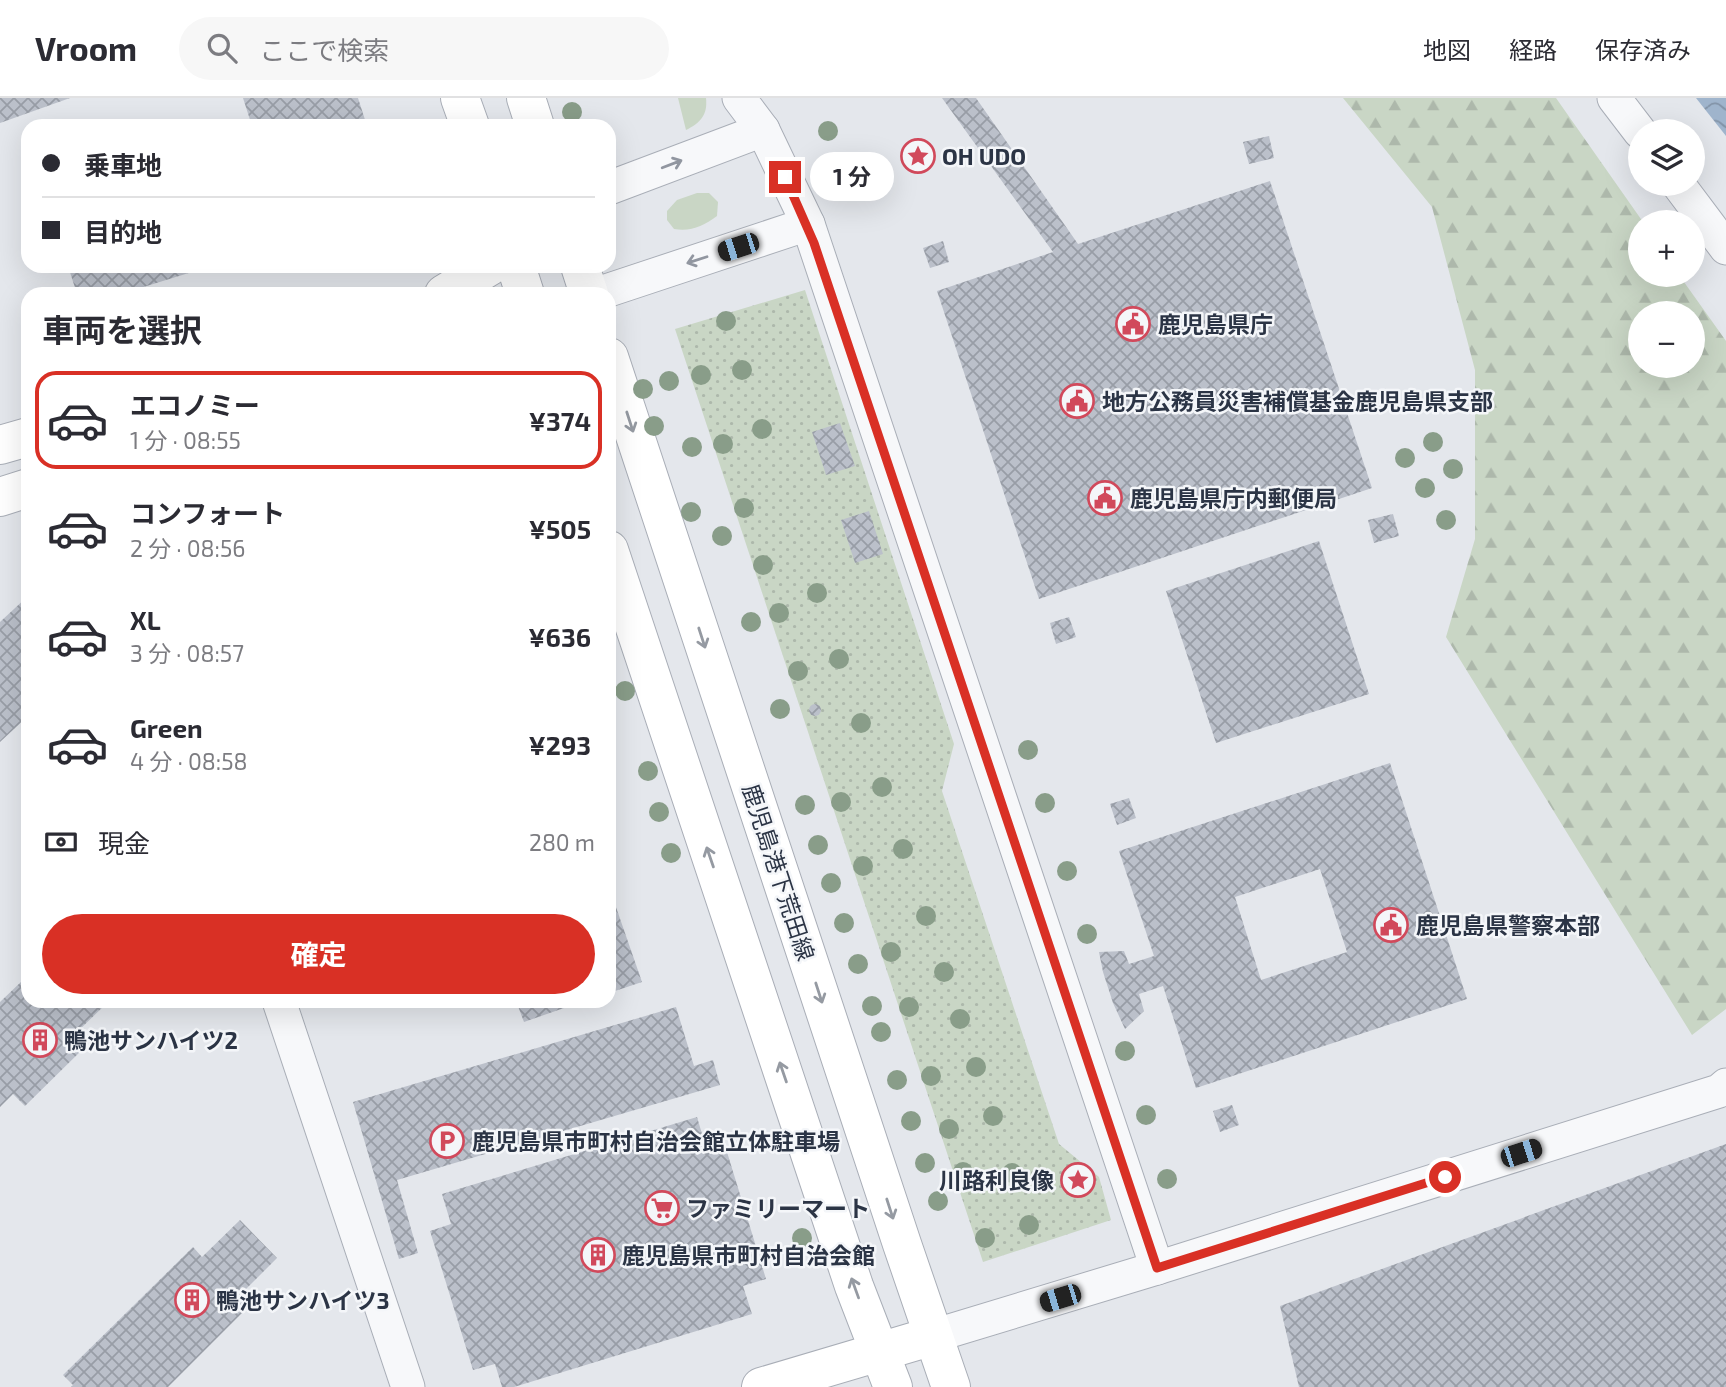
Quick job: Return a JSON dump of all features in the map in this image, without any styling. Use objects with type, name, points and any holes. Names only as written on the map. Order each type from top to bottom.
[{"type":"main road","points":[[460,98],[468,119]]},
{"type":"main road","points":[[526,98],[533,119]]},
{"type":"main road","points":[[455,287],[478,273]]},
{"type":"main road","name":"鹿児島港下荒田線","points":[[616,378],[951,1387]]},
{"type":"main road","points":[[0,445],[21,439]]},
{"type":"main road","points":[[0,497],[21,490]]},
{"type":"main road","points":[[616,571],[854,1286],[893,1387]]},
{"type":"main road","points":[[761,1387],[933,1336]]},
{"type":"street","points":[[739,98],[763,130],[808,224],[1157,1268]]},
{"type":"street","points":[[1614,98],[1630,119]]},
{"type":"street","points":[[616,185],[763,130]]},
{"type":"street","points":[[1687,196],[1726,248]]},
{"type":"street","points":[[616,288],[808,224]]},
{"type":"street","points":[[281,1008],[408,1387]]},
{"type":"street","points":[[933,1336],[1719,1091],[1726,1085]]},
{"type":"green space","points":[[678,98],[706,98],[706,109],[702,118],[686,130]]},
{"type":"green space","points":[[1343,98],[1556,98],[1635,210],[1628,210],[1628,287],[1688,287],[1698,301],[1628,301],[1628,378],[1705,378],[1705,312],[1726,341],[1726,1009],[1692,1035],[1446,637],[1475,539],[1475,370],[1432,207]]},
{"type":"green space","points":[[697,193],[709,193],[718,202],[717,216],[697,227],[674,229],[667,220],[667,211],[677,200]]},
{"type":"green space","points":[[805,290],[954,744],[942,791],[1059,1144],[1099,1177],[1111,1220],[983,1262],[675,329]]},
{"type":"water","points":[[1696,98],[1726,98],[1726,136]]},
{"type":"building","points":[[0,98],[70,98],[0,123]]},
{"type":"building","points":[[243,98],[358,98],[365,119],[250,119]]},
{"type":"building","points":[[942,98],[976,98],[1078,244],[1270,181],[1372,488],[1039,599],[937,291],[1053,252]]},
{"type":"building","points":[[1269,136],[1274,158],[1249,164],[1243,142]]},
{"type":"building","points":[[943,241],[949,262],[930,268],[923,248]]},
{"type":"building","points":[[70,273],[189,273],[144,287],[75,287]]},
{"type":"building","points":[[840,423],[855,466],[826,475],[812,432]]},
{"type":"building","points":[[869,511],[883,554],[855,563],[841,520]]},
{"type":"building","points":[[1393,514],[1399,536],[1374,543],[1368,520]]},
{"type":"building","points":[[1319,541],[1369,694],[1216,743],[1166,591]]},
{"type":"building","points":[[21,602],[21,722],[0,742],[0,622]]},
{"type":"building","points":[[1069,617],[1076,637],[1056,644],[1050,623]]},
{"type":"building","points":[[815,704],[821,710],[815,716],[809,710]]},
{"type":"building","name":"鹿児島県警察本部","points":[[1390,763],[1467,999],[1196,1088],[1163,986],[1139,994],[1144,1011],[1125,1029],[1113,1003],[1099,952],[1124,951],[1129,964],[1154,956],[1119,851]],"holes":[[[1320,869],[1347,952],[1261,980],[1235,897]]]},
{"type":"building","points":[[1129,798],[1136,818],[1117,825],[1110,804]]},
{"type":"building","points":[[616,907],[642,982],[616,991]]},
{"type":"building","name":"鴨池サンハイツ2","points":[[21,982],[21,1008],[102,1008],[75,1034],[86,1046],[25,1106],[13,1094],[0,1107],[0,1002]]},
{"type":"building","name":"鹿児島県市町村自治会館立体駐車場","points":[[676,1007],[694,1066],[713,1060],[720,1085],[397,1180],[418,1253],[399,1259],[353,1102]]},
{"type":"building","points":[[519,1008],[564,1008],[524,1022]]},
{"type":"building","points":[[1232,1105],[1239,1125],[1220,1132],[1213,1111]]},
{"type":"building","name":"鹿児島県市町村自治会館","points":[[697,1117],[705,1144],[723,1139],[766,1279],[743,1286],[752,1314],[514,1387],[502,1387],[495,1364],[473,1370],[430,1231],[451,1224],[442,1194]]},
{"type":"building","points":[[1726,1144],[1726,1387],[1299,1387],[1280,1306]]},
{"type":"building","name":"鴨池サンハイツ3","points":[[240,1220],[277,1258],[240,1295],[250,1305],[168,1387],[71,1387],[73,1385],[63,1375],[193,1247],[202,1257]]},
{"type":"place","name":"OH UDO","points":[[918,156]]},
{"type":"place","name":"鹿児島県庁","points":[[1133,324]]},
{"type":"place","name":"地方公務員災害補償基金鹿児島県支部","points":[[1077,401]]},
{"type":"place","name":"鹿児島県庁内郵便局","points":[[1105,498]]},
{"type":"place","name":"鹿児島県警察本部","points":[[1391,925]]},
{"type":"place","name":"鴨池サンハイツ2","points":[[40,1040]]},
{"type":"place","name":"鹿児島県市町村自治会館立体駐車場","points":[[447,1141]]},
{"type":"place","name":"川路利良像","points":[[1078,1180]]},
{"type":"place","name":"ファミリーマート","points":[[662,1208]]},
{"type":"place","name":"鹿児島県市町村自治会館","points":[[598,1255]]},
{"type":"place","name":"鴨池サンハイツ3","points":[[192,1300]]},
{"type":"route","points":[[785,177],[808,224],[1157,1268],[1445,1177]]}]
